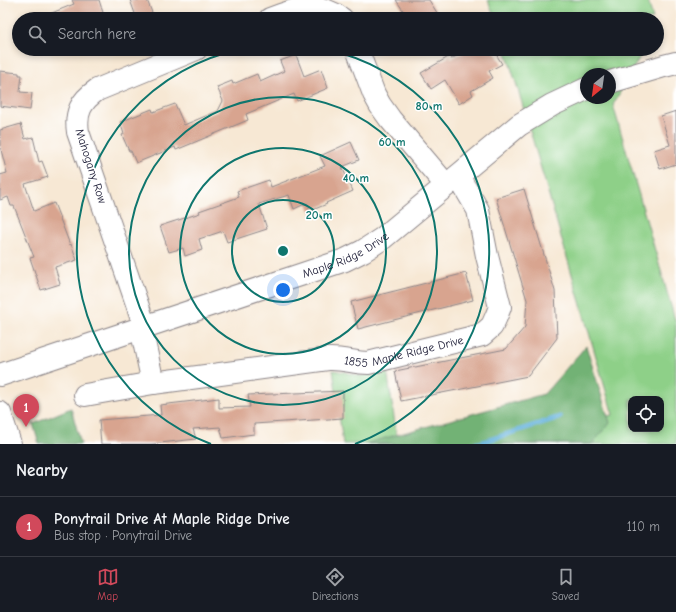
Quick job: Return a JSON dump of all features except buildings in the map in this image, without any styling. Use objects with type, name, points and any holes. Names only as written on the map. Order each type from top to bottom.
[{"type":"street","points":[[288,12],[299,8],[312,6],[332,12]]},
{"type":"street","name":"Mahogany Row","points":[[143,328],[78,132],[77,119],[83,102],[97,90],[179,56]]},
{"type":"street","points":[[360,56],[374,94],[380,105],[390,118],[452,180]]},
{"type":"street","points":[[616,80],[676,63]]},
{"type":"street","name":"Maple Ridge Drive","points":[[0,376],[345,260],[384,238],[519,124],[552,105],[580,93]]},
{"type":"street","name":"1855 Maple Ridge Drive","points":[[85,395],[153,383],[213,376],[328,359],[344,359],[351,362],[368,363],[482,335],[492,326],[500,307],[487,256],[478,210],[452,180]]},
{"type":"street","points":[[143,328],[153,383]]},
{"type":"street","points":[[0,413],[10,444]]},
{"type":"green space","points":[[488,0],[648,0],[651,12],[492,12]]},
{"type":"green space","points":[[507,56],[640,56],[616,100],[616,68],[580,68],[580,104],[614,104],[676,323],[676,444],[447,444],[613,415]]},
{"type":"green space","points":[[586,346],[610,423],[592,444],[364,444],[544,394]]},
{"type":"green space","points":[[333,370],[360,376],[387,370],[398,444],[343,444]]},
{"type":"green space","points":[[71,408],[81,444],[39,444],[33,424]]},
{"type":"waterway","points":[[472,444],[480,443],[560,417]]},
{"type":"place","name":"Ponytrail Drive At Maple Ridge Drive","points":[[26,427]]}]
